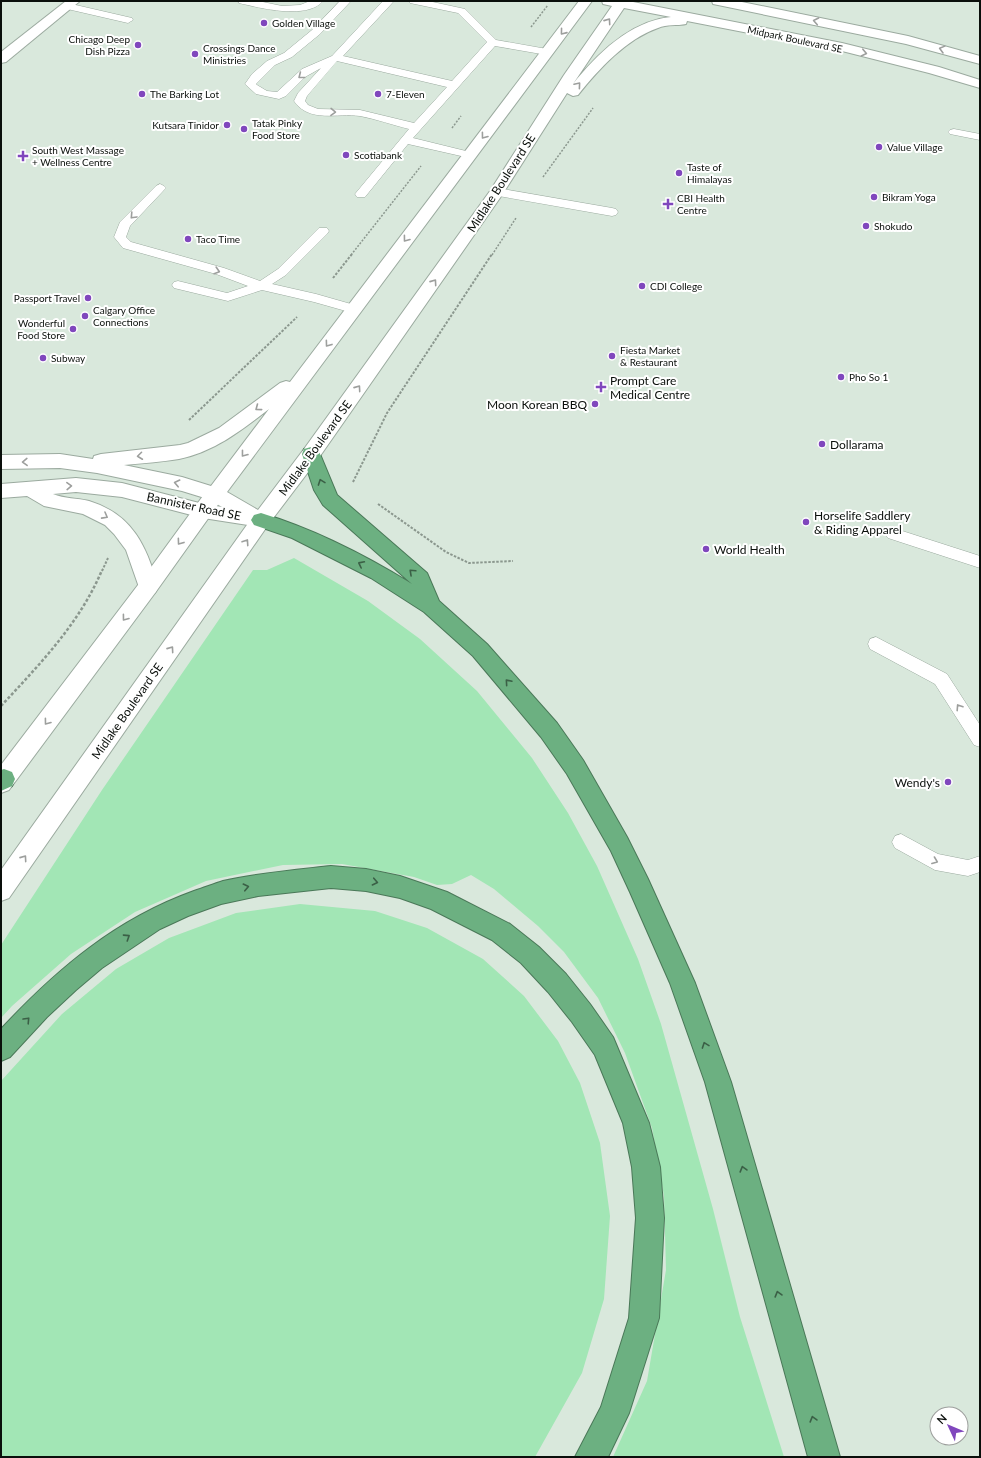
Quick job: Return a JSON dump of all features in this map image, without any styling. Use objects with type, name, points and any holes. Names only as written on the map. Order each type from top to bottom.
[{"type":"highway","points":[[311,454],[324,490],[330,500],[420,579],[431,606]]},
{"type":"highway","points":[[261,520],[299,533],[378,573],[431,606],[480,650],[549,730],[575,767],[597,803],[640,887],[682,982],[718,1082],[824,1457]]},
{"type":"highway","points":[[1,1048],[38,1008],[67,981],[93,960],[151,921],[182,907],[228,891],[258,884],[331,877],[366,880],[400,887],[438,900],[501,932],[530,955],[557,983],[581,1013],[604,1046],[636,1122],[646,1167],[650,1218],[644,1318],[614,1413],[591,1457]]},
{"type":"street","points":[[2,781],[148,587],[215,494],[311,368],[353,309],[586,1]]},
{"type":"street","name":"Midpark Boulevard SE","points":[[718,1],[908,40],[980,60]]},
{"type":"street","name":"Midpark Boulevard SE","points":[[617,2],[894,60],[980,84]]},
{"type":"street","name":"Midlake Boulevard SE","points":[[1,890],[261,520],[311,454],[497,192],[617,2]]},
{"type":"street","points":[[1,58],[71,4]]},
{"type":"street","points":[[518,159],[588,74],[604,58],[640,31],[658,23],[680,20],[716,23]]},
{"type":"street","points":[[77,464],[180,452],[194,448],[225,433],[311,368]]},
{"type":"street","name":"Bannister Road SE","points":[[1,462],[60,461],[139,475],[215,494],[261,520]]},
{"type":"street","name":"Bannister Road SE","points":[[1,492],[76,486],[122,490],[203,511],[261,520]]},
{"type":"street","points":[[30,489],[51,501],[87,508],[103,514],[122,528],[131,539],[143,565],[148,587]]},
{"type":"lane","points":[[243,1],[282,9],[302,8],[318,1]]},
{"type":"lane","points":[[346,1],[316,32],[288,56],[271,63],[256,76],[250,84],[254,90],[265,94],[279,96],[289,89],[297,78],[308,70],[336,58],[454,85]]},
{"type":"lane","points":[[389,1],[302,95],[299,101],[304,107],[316,112],[360,113],[416,127]]},
{"type":"lane","points":[[414,1],[461,11],[493,42],[547,52]]},
{"type":"lane","points":[[71,4],[128,20]]},
{"type":"lane","points":[[360,194],[416,127],[493,42]]},
{"type":"lane","points":[[954,132],[980,137]]},
{"type":"lane","points":[[406,140],[470,155]]},
{"type":"lane","points":[[160,188],[124,225],[120,237],[127,245],[220,271],[262,286],[316,298],[353,309]]},
{"type":"lane","points":[[497,192],[612,212]]},
{"type":"lane","points":[[178,285],[228,297],[262,286],[282,272],[322,231]]},
{"type":"lane","points":[[892,534],[980,562]]},
{"type":"lane","points":[[876,644],[941,679],[980,740]]},
{"type":"lane","points":[[901,842],[935,862],[968,868],[980,864]]},
{"type":"path","points":[[516,47],[548,5]]},
{"type":"path","points":[[352,483],[387,413],[561,151],[597,103]]},
{"type":"path","points":[[184,424],[327,286],[420,168],[438,148],[464,112]]},
{"type":"path","points":[[373,501],[384,506],[446,552],[468,563],[513,561]]},
{"type":"path","points":[[1,706],[38,665],[77,616],[92,593],[109,555]]},
{"type":"green space","points":[[294,558],[368,601],[420,639],[477,691],[532,758],[568,813],[597,866],[638,959],[661,1024],[713,1209],[740,1317],[784,1457],[613,1457],[647,1381],[666,1270],[664,1196],[652,1128],[625,1053],[598,998],[564,952],[538,926],[494,889],[471,875],[452,884],[437,885],[414,877],[342,864],[283,865],[206,881],[135,912],[71,954],[12,1006],[1,1018],[1,945],[102,790],[253,570],[267,570]]},
{"type":"green space","points":[[300,904],[375,911],[427,928],[483,959],[524,996],[558,1041],[580,1083],[600,1143],[610,1216],[604,1299],[582,1373],[535,1457],[1,1457],[1,1081],[62,1014],[116,969],[169,938],[236,913]]},
{"type":"place","name":"Golden Village","points":[[264,23]]},
{"type":"place","name":"Chicago Deep Dish Pizza","points":[[138,45]]},
{"type":"place","name":"Crossings Dance Ministries","points":[[195,54]]},
{"type":"place","name":"The Barking Lot","points":[[142,94]]},
{"type":"place","name":"7-Eleven","points":[[378,94]]},
{"type":"place","name":"Kutsara Tinidor","points":[[227,125]]},
{"type":"place","name":"Tatak Pinky Food Store","points":[[244,129]]},
{"type":"place","name":"Value Village","points":[[879,147]]},
{"type":"place","name":"Scotiabank","points":[[346,155]]},
{"type":"place","name":"South West Massage + Wellness Centre","points":[[23,156]]},
{"type":"place","name":"Taste of Himalayas","points":[[679,173]]},
{"type":"place","name":"Bikram Yoga","points":[[874,197]]},
{"type":"place","name":"CBI Health Centre","points":[[668,204]]},
{"type":"place","name":"Shokudo","points":[[866,226]]},
{"type":"place","name":"Taco Time","points":[[188,239]]},
{"type":"place","name":"CDI College","points":[[642,286]]},
{"type":"place","name":"Passport Travel","points":[[88,298]]},
{"type":"place","name":"Calgary Office Connections","points":[[85,316]]},
{"type":"place","name":"Wonderful Food Store","points":[[73,329]]},
{"type":"place","name":"Fiesta Market & Restaurant","points":[[612,356]]},
{"type":"place","name":"Subway","points":[[43,358]]},
{"type":"place","name":"Pho So 1","points":[[841,377]]},
{"type":"place","name":"Prompt Care Medical Centre","points":[[601,387]]},
{"type":"place","name":"Moon Korean BBQ","points":[[595,404]]},
{"type":"place","name":"Dollarama","points":[[822,444]]},
{"type":"place","name":"Horselife Saddlery & Riding Apparel","points":[[806,522]]},
{"type":"place","name":"World Health","points":[[706,549]]},
{"type":"place","name":"Wendy's","points":[[948,782]]}]
